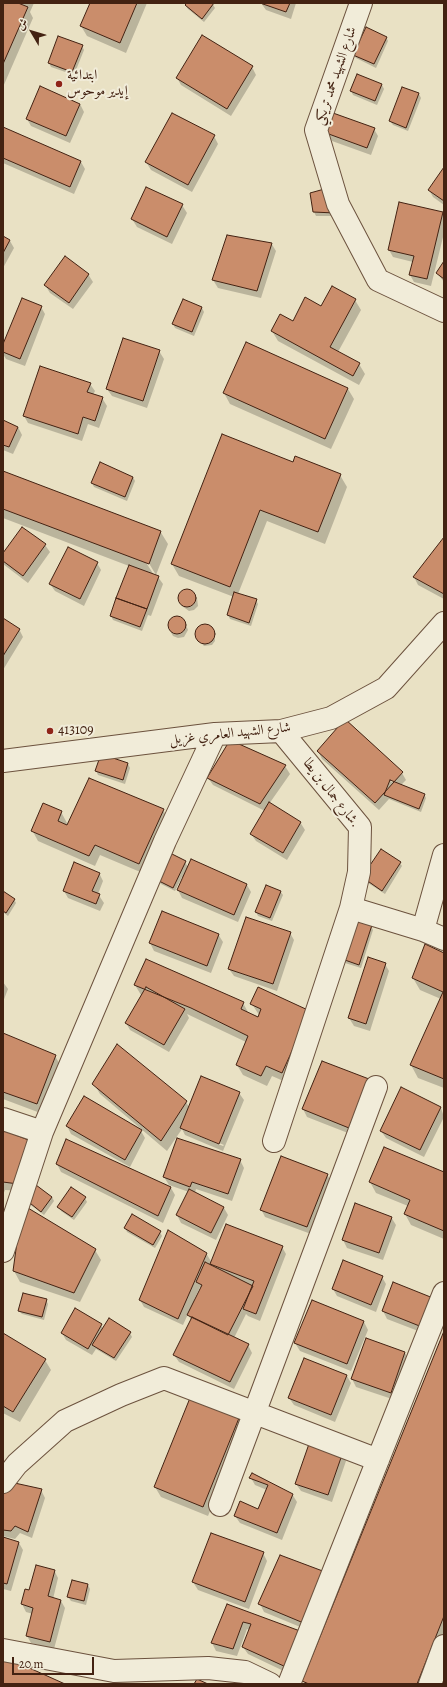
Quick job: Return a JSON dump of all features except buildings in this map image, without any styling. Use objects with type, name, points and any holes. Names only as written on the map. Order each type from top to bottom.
[{"type":"street","name":"شارع الشهيد محمد تريكي","points":[[361,3],[316,130],[338,204],[378,280],[444,311]]},
{"type":"street","name":"شارع الشهيد العامري غزيل","points":[[3,761],[215,734],[281,731],[331,718],[386,688],[444,623]]},
{"type":"street","name":"شارع جمال بن يطا.","points":[[274,1141],[351,908],[360,872],[360,827],[281,731]]},
{"type":"street","points":[[3,1251],[42,1132],[164,841],[215,734]]},
{"type":"street","points":[[423,930],[444,855]]},
{"type":"street","points":[[351,908],[423,930],[444,939]]},
{"type":"street","points":[[220,1505],[376,1087]]},
{"type":"street","points":[[3,1119],[42,1132]]},
{"type":"street","points":[[289,1684],[444,1293]]},
{"type":"street","points":[[3,1482],[17,1464],[65,1421],[121,1395],[164,1378],[378,1460]]},
{"type":"street","points":[[430,1684],[444,1646]]},
{"type":"street","points":[[3,1650],[114,1670],[208,1668],[238,1671],[245,1672],[270,1684]]},
{"type":"place","name":"ابتدائية إيدير موحوس","points":[[59,84]]},
{"type":"place","name":"413109","points":[[50,731]]}]
